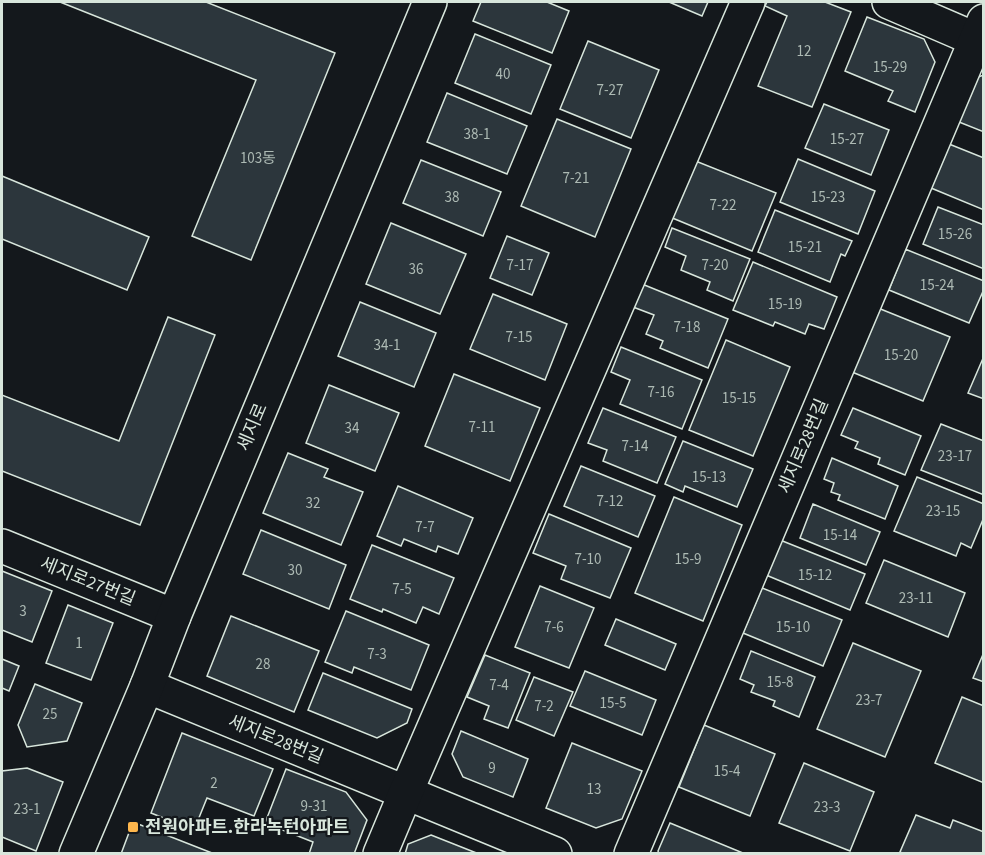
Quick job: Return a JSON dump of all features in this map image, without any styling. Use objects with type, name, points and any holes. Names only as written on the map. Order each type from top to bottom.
[{"type":"street","points":[[381,854],[748,2]]},
{"type":"street","points":[[889,2],[981,34]]},
{"type":"street","name":"세지로","points":[[76,854],[147,686],[425,3]]},
{"type":"street","name":"세지로28번길","points":[[631,854],[981,34]]},
{"type":"street","name":"세지로27번길","points":[[2,546],[174,616]]},
{"type":"street","name":"세지로28번길","points":[[147,686],[555,854]]},
{"type":"building","points":[[60,2],[206,2],[335,53],[251,260],[192,236],[256,80]]},
{"type":"building","points":[[481,2],[547,2],[569,11],[552,53],[473,21]]},
{"type":"building","points":[[669,2],[708,2],[702,16]]},
{"type":"building","points":[[767,2],[825,2],[851,12],[812,107],[758,86],[787,16],[765,6]]},
{"type":"building","points":[[867,17],[924,39],[935,62],[915,112],[888,101],[893,91],[845,71]]},
{"type":"building","points":[[475,34],[551,65],[531,114],[455,83]]},
{"type":"building","points":[[588,41],[659,70],[631,138],[560,109]]},
{"type":"building","points":[[984,75],[984,132],[949,118],[965,81]]},
{"type":"building","points":[[447,93],[527,126],[507,174],[427,142]]},
{"type":"building","points":[[824,104],[889,130],[871,175],[805,148]]},
{"type":"building","points":[[557,119],[631,149],[595,237],[521,206]]},
{"type":"building","points":[[949,144],[984,158],[984,210],[931,188]]},
{"type":"building","points":[[798,159],[875,191],[858,234],[780,202]]},
{"type":"building","points":[[421,160],[501,192],[483,236],[403,203]]},
{"type":"building","points":[[693,160],[776,193],[752,251],[670,217]]},
{"type":"building","points":[[2,176],[149,237],[127,290],[2,239]]},
{"type":"building","points":[[938,207],[984,225],[984,269],[923,244]]},
{"type":"building","points":[[775,210],[852,241],[845,256],[841,254],[830,282],[758,252]]},
{"type":"building","points":[[391,223],[466,254],[440,314],[366,284]]},
{"type":"building","points":[[672,228],[750,259],[733,301],[707,290],[710,282],[681,270],[686,256],[665,247]]},
{"type":"building","points":[[507,236],[549,253],[532,295],[490,278]]},
{"type":"building","points":[[905,249],[984,281],[984,289],[969,323],[889,290]]},
{"type":"building","points":[[753,262],[837,297],[824,329],[809,324],[805,334],[775,322],[773,326],[733,310]]},
{"type":"building","points":[[642,284],[728,319],[708,368],[660,348],[663,341],[646,334],[654,315],[633,307]]},
{"type":"building","points":[[493,294],[567,324],[545,380],[470,349]]},
{"type":"building","points":[[360,302],[436,333],[414,387],[338,356]]},
{"type":"building","points":[[878,308],[950,337],[923,401],[852,372]]},
{"type":"building","points":[[168,317],[215,335],[140,525],[2,471],[2,395],[119,441]]},
{"type":"building","points":[[726,340],[790,367],[753,456],[689,430]]},
{"type":"building","points":[[621,347],[702,380],[682,429],[620,404],[630,380],[611,372]]},
{"type":"building","points":[[984,356],[984,399],[968,393]]},
{"type":"building","points":[[454,374],[540,408],[510,481],[425,446]]},
{"type":"building","points":[[329,385],[399,413],[375,471],[306,443]]},
{"type":"building","points":[[603,408],[676,437],[657,483],[603,461],[607,450],[588,443]]},
{"type":"building","points":[[853,408],[921,436],[905,475],[878,464],[880,458],[855,448],[858,442],[841,435]]},
{"type":"building","points":[[941,424],[984,441],[984,495],[921,470]]},
{"type":"building","points":[[683,441],[753,469],[737,507],[685,486],[683,492],[665,484]]},
{"type":"building","points":[[288,453],[328,469],[324,477],[363,492],[341,545],[263,513]]},
{"type":"building","points":[[832,458],[898,486],[885,519],[838,500],[840,495],[831,492],[834,483],[824,479]]},
{"type":"building","points":[[581,466],[655,496],[638,537],[564,506]]},
{"type":"building","points":[[917,477],[984,504],[984,517],[971,548],[961,543],[956,556],[894,531]]},
{"type":"building","points":[[398,486],[473,518],[458,554],[438,546],[436,552],[404,539],[401,546],[377,536]]},
{"type":"building","points":[[674,497],[742,525],[703,621],[635,593]]},
{"type":"building","points":[[813,504],[880,532],[866,565],[800,538]]},
{"type":"building","points":[[549,514],[631,548],[610,598],[561,579],[566,566],[533,553]]},
{"type":"building","points":[[261,530],[346,565],[329,609],[243,574]]},
{"type":"building","points":[[780,540],[865,574],[850,610],[766,575]]},
{"type":"building","points":[[372,545],[454,578],[439,614],[423,607],[416,623],[383,609],[382,612],[350,599]]},
{"type":"building","points":[[884,560],[965,593],[948,637],[866,603]]},
{"type":"building","points":[[2,571],[52,591],[32,642],[2,630]]},
{"type":"building","points":[[540,586],[594,608],[569,668],[515,647]]},
{"type":"building","points":[[762,588],[842,620],[823,666],[743,633]]},
{"type":"building","points":[[68,605],[113,623],[91,680],[46,663]]},
{"type":"building","points":[[346,611],[429,645],[411,690],[354,667],[352,673],[325,662]]},
{"type":"building","points":[[231,616],[319,651],[294,712],[207,676]]},
{"type":"building","points":[[616,619],[676,644],[665,670],[605,645]]},
{"type":"building","points":[[853,643],[921,671],[885,757],[817,729]]},
{"type":"building","points":[[751,651],[815,677],[799,717],[773,706],[775,701],[751,692],[754,685],[740,679]]},
{"type":"building","points":[[984,652],[984,682],[973,678]]},
{"type":"building","points":[[485,655],[530,673],[508,728],[484,719],[489,706],[467,697]]},
{"type":"building","points":[[2,659],[19,666],[9,691],[2,688]]},
{"type":"building","points":[[585,671],[656,700],[642,735],[570,706]]},
{"type":"building","points":[[323,673],[412,709],[407,723],[377,738],[308,710]]},
{"type":"building","points":[[534,677],[573,692],[554,736],[516,720]]},
{"type":"building","points":[[35,684],[82,703],[67,741],[27,747],[18,725]]},
{"type":"building","points":[[962,697],[984,706],[984,783],[935,763]]},
{"type":"building","points":[[704,725],[775,754],[750,816],[679,787]]},
{"type":"building","points":[[461,731],[528,759],[513,797],[463,777],[452,754]]},
{"type":"building","points":[[182,733],[273,769],[254,816],[207,798],[194,830],[151,813]]},
{"type":"building","points":[[572,743],[642,771],[622,819],[596,828],[546,808]]},
{"type":"building","points":[[804,763],[874,792],[850,851],[779,823]]},
{"type":"building","points":[[27,768],[63,782],[36,851],[2,837],[2,771]]},
{"type":"building","points":[[286,769],[346,792],[367,820],[354,854],[309,854],[313,842],[265,823]]},
{"type":"building","points":[[916,815],[950,828],[953,820],[984,832],[984,854],[904,854],[900,852]]},
{"type":"building","points":[[133,822],[212,853],[121,854]]},
{"type":"building","points":[[670,823],[743,854],[659,854],[658,851]]},
{"type":"building","points":[[431,835],[479,854],[405,854],[408,844]]},
{"type":"place","name":"전원아파트.한라녹턴아파트","points":[[133,827]]}]
